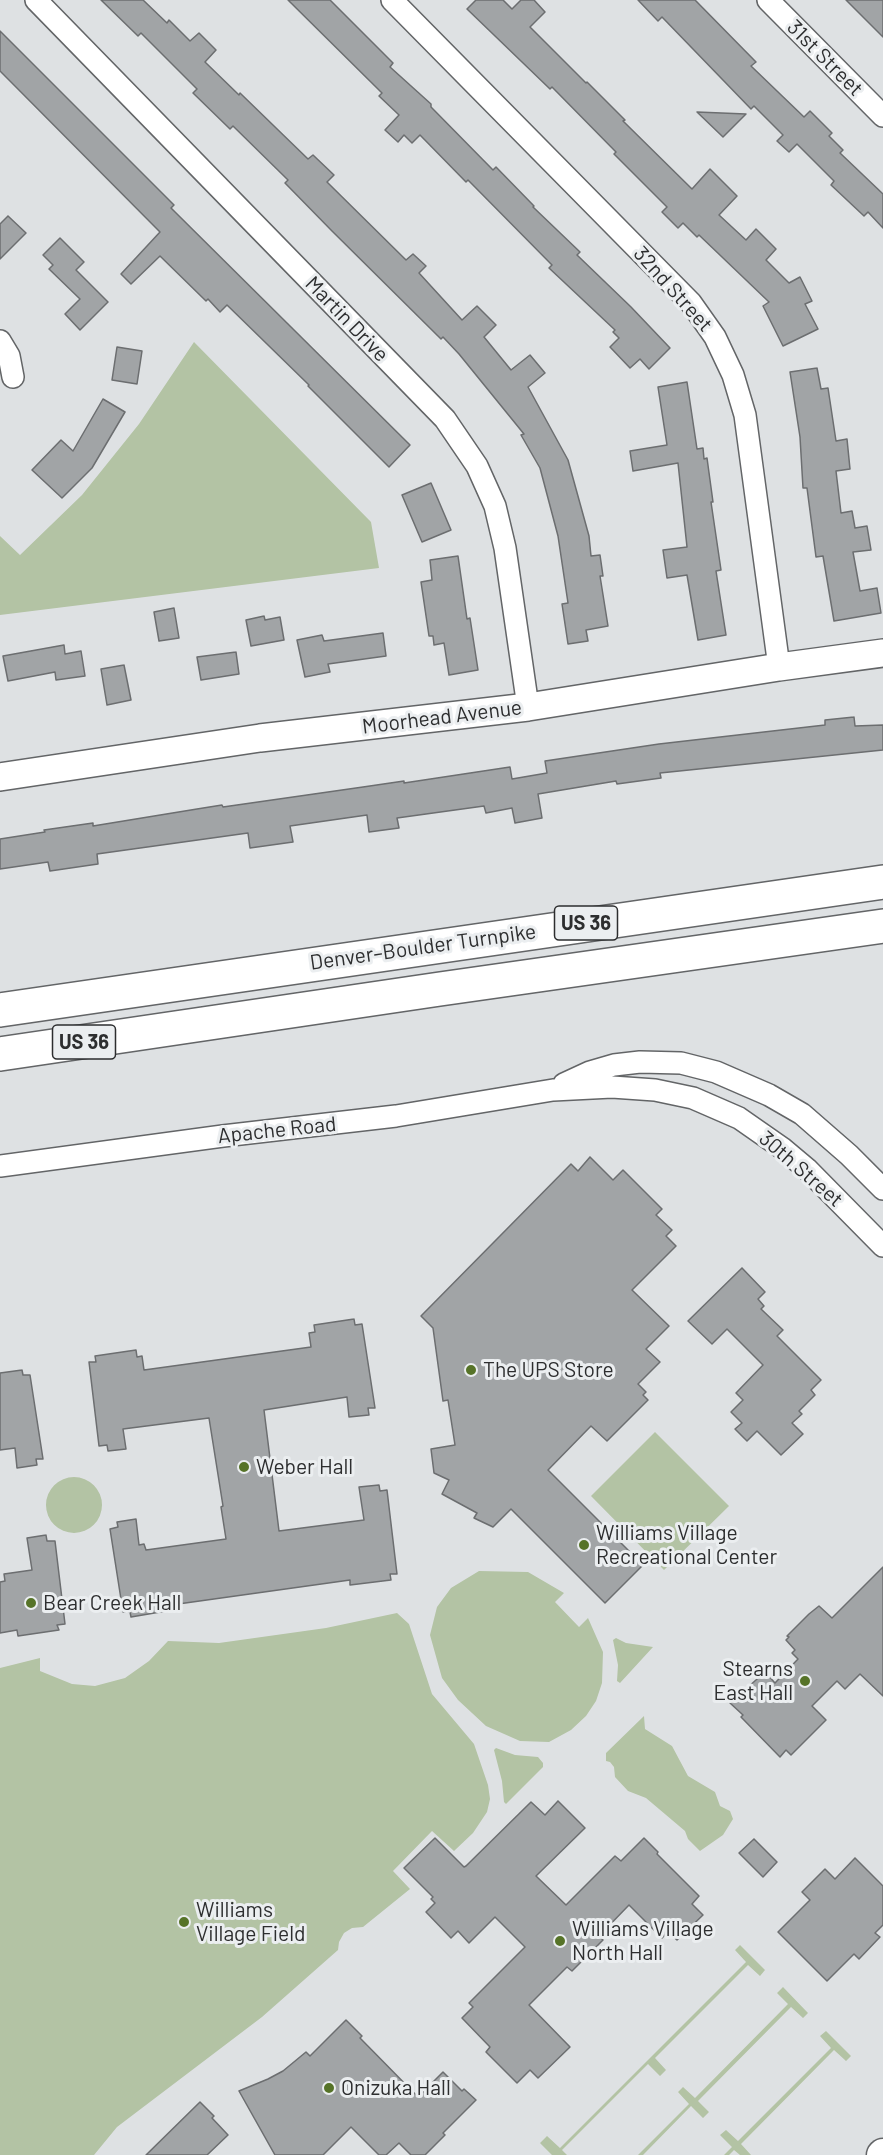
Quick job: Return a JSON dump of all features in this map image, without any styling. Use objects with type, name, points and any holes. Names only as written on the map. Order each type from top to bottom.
[{"type":"highway","name":"Denver–Boulder Turnpike","points":[[0,1010],[883,882]]},
{"type":"highway","name":"Denver–Boulder Turnpike","points":[[0,1054],[883,926]]},
{"type":"highway","points":[[618,963],[883,940]]},
{"type":"street","name":"Martin Drive","points":[[36,0],[451,428],[477,466],[495,506],[506,548],[528,707]]},
{"type":"street","name":"32nd Street","points":[[392,0],[691,303],[715,337],[733,375],[745,415],[778,667]]},
{"type":"street","name":"31st Street","points":[[768,0],[883,116]]},
{"type":"street","points":[[0,340],[9,356],[13,376]]},
{"type":"street","name":"Moorhead Avenue","points":[[0,777],[260,738],[528,707],[778,667],[883,653]]},
{"type":"street","name":"Apache Road","points":[[553,1090],[590,1072],[614,1065],[640,1062],[681,1064],[716,1072]]},
{"type":"street","name":"30th Street","points":[[716,1072],[769,1095],[802,1114],[883,1189]]},
{"type":"street","name":"Apache Road","points":[[0,1166],[256,1131],[396,1116],[582,1087],[655,1090],[675,1093],[709,1105]]},
{"type":"street","name":"30th Street","points":[[709,1105],[739,1118],[782,1148],[807,1169],[883,1246]]},
{"type":"green space","points":[[194,342],[371,522],[379,568],[0,615],[0,536],[20,555],[82,495],[139,424]]},
{"type":"green space","points":[[655,1432],[729,1506],[664,1570],[591,1496]]},
{"type":"green space","points":[[74,1477],[85,1479],[94,1485],[100,1494],[102,1505],[100,1516],[94,1525],[85,1531],[74,1533],[63,1531],[54,1525],[48,1516],[46,1505],[48,1494],[54,1485],[63,1479]]},
{"type":"green space","points":[[479,1571],[528,1572],[564,1593],[555,1602],[579,1627],[588,1618],[603,1652],[602,1683],[596,1701],[586,1716],[571,1730],[549,1742],[520,1741],[486,1726],[458,1700],[442,1678],[430,1635],[437,1607],[451,1588]]},
{"type":"green space","points":[[397,1613],[409,1624],[432,1694],[474,1744],[488,1785],[490,1799],[487,1812],[473,1833],[454,1851],[432,1831],[393,1871],[410,1889],[363,1927],[352,1928],[344,1933],[338,1950],[262,2017],[117,2127],[94,2155],[0,2155],[0,1668],[40,1658],[40,1671],[72,1684],[95,1686],[125,1678],[149,1661],[168,1641],[219,1643],[326,1628]]},
{"type":"green space","points":[[616,1638],[626,1643],[653,1647],[620,1683],[617,1681],[618,1665],[613,1640]]},
{"type":"green space","points":[[644,1716],[645,1729],[672,1746],[688,1776],[715,1792],[720,1806],[730,1811],[733,1819],[723,1835],[700,1851],[688,1839],[685,1831],[646,1798],[628,1791],[615,1777],[614,1767],[606,1761],[606,1753]]},
{"type":"green space","points":[[496,1748],[515,1755],[538,1757],[543,1763],[543,1767],[506,1804],[494,1750]]},
{"type":"green space","points":[[740,1945],[765,1970],[760,1976],[748,1965],[655,2058],[666,2070],[660,2076],[648,2064],[562,2150],[567,2155],[552,2155],[540,2143],[547,2136],[560,2148],[746,1962],[735,1950]]},
{"type":"green space","points":[[783,1987],[808,2013],[803,2018],[791,2007],[698,2101],[709,2112],[703,2118],[691,2106],[643,2155],[638,2155],[689,2104],[678,2092],[683,2087],[695,2098],[788,2004],[777,1993]]},
{"type":"green space","points":[[826,2031],[851,2056],[846,2061],[834,2050],[741,2144],[751,2155],[740,2155],[734,2150],[729,2155],[724,2155],[732,2147],[720,2135],[726,2130],[738,2141],[831,2048],[820,2036]]},
{"type":"building","points":[[101,0],[143,0],[167,23],[169,20],[190,41],[199,33],[216,50],[205,62],[308,159],[313,155],[334,175],[327,182],[406,260],[413,254],[426,266],[419,273],[462,320],[477,306],[496,325],[484,337],[511,370],[530,355],[545,373],[528,387],[568,460],[589,536],[591,556],[600,555],[603,576],[600,576],[608,626],[586,630],[588,641],[568,644],[562,604],[568,603],[558,536],[540,468],[521,435],[524,434],[443,337],[441,339],[332,231],[285,183],[288,180],[233,126],[230,129],[193,93],[197,89],[141,33],[138,36]]},
{"type":"building","points":[[288,0],[330,0],[393,63],[390,67],[431,104],[431,107],[493,170],[496,167],[580,252],[577,255],[670,348],[649,369],[640,359],[630,368],[610,347],[619,338],[613,332],[615,330],[549,268],[552,265],[468,180],[466,182],[420,135],[412,143],[404,135],[398,142],[385,130],[399,115],[379,96],[382,93]]},
{"type":"building","points":[[476,0],[503,0],[512,9],[521,0],[534,0],[545,12],[530,27],[692,189],[710,169],[737,196],[719,215],[746,240],[756,229],[776,249],[766,260],[789,283],[800,277],[812,301],[805,304],[818,329],[783,346],[763,306],[769,302],[699,235],[697,237],[683,223],[678,228],[662,212],[667,207],[614,154],[616,152],[552,87],[550,89],[467,9]]},
{"type":"building","points":[[638,0],[695,0],[756,62],[751,66],[804,117],[810,111],[832,133],[829,136],[843,150],[840,153],[883,194],[883,228],[868,212],[864,216],[831,185],[834,181],[797,144],[789,152],[777,141],[783,135],[754,106],[751,109],[662,17],[658,21]]},
{"type":"building","points":[[846,0],[883,0],[883,37]]},
{"type":"building","points":[[0,31],[174,205],[171,208],[410,445],[389,467],[227,305],[220,312],[160,256],[131,284],[121,274],[160,232],[0,71]]},
{"type":"building","points":[[697,112],[746,114],[723,137]]},
{"type":"building","points":[[8,216],[26,233],[0,259],[0,224]]},
{"type":"building","points":[[60,238],[84,262],[76,270],[108,302],[80,330],[65,314],[80,299],[49,269],[53,265],[43,255]]},
{"type":"building","points":[[117,347],[142,351],[137,384],[112,380]]},
{"type":"building","points":[[817,368],[821,389],[828,388],[836,441],[847,439],[850,469],[836,471],[841,513],[852,511],[855,528],[867,526],[871,550],[853,552],[860,591],[877,588],[881,613],[834,621],[823,556],[816,557],[807,488],[803,488],[800,437],[790,372]]},
{"type":"building","points":[[687,382],[697,449],[703,448],[704,459],[707,458],[721,570],[716,571],[726,635],[698,640],[687,575],[667,578],[663,550],[687,547],[678,463],[633,471],[630,451],[667,445],[658,387]]},
{"type":"building","points":[[103,399],[125,412],[92,468],[62,498],[32,470],[61,440],[73,451]]},
{"type":"building","points":[[431,483],[451,530],[422,542],[402,495]]},
{"type":"building","points":[[458,556],[467,619],[470,618],[478,670],[449,675],[444,643],[434,645],[433,636],[429,636],[421,582],[432,580],[430,560]]},
{"type":"building","points":[[174,608],[179,638],[159,641],[154,612]]},
{"type":"building","points":[[264,616],[265,620],[280,617],[284,640],[251,646],[246,620]]},
{"type":"building","points":[[383,633],[386,656],[328,664],[330,672],[305,677],[297,640],[322,635],[324,641]]},
{"type":"building","points":[[64,645],[65,654],[81,651],[85,676],[56,680],[55,672],[8,681],[3,656]]},
{"type":"building","points":[[236,652],[239,674],[201,680],[197,657]]},
{"type":"building","points":[[124,665],[131,700],[107,705],[101,669]]},
{"type":"building","points":[[854,717],[855,726],[883,725],[883,750],[660,773],[661,778],[617,784],[616,781],[538,794],[542,818],[515,823],[512,808],[486,813],[484,806],[397,818],[399,828],[369,832],[367,815],[290,826],[293,842],[250,848],[248,833],[97,854],[98,864],[50,871],[48,862],[0,869],[0,839],[45,832],[44,830],[93,823],[93,826],[222,805],[223,807],[510,767],[512,779],[547,773],[545,761],[659,744],[825,725],[825,720]]},
{"type":"building","points":[[590,1157],[613,1180],[623,1170],[662,1209],[656,1215],[672,1230],[666,1236],[676,1246],[632,1290],[669,1326],[646,1349],[660,1362],[638,1384],[646,1392],[643,1395],[648,1400],[607,1441],[591,1426],[548,1470],[643,1565],[605,1603],[511,1509],[493,1527],[474,1518],[477,1513],[442,1494],[449,1480],[434,1473],[431,1449],[455,1445],[448,1400],[443,1401],[433,1328],[421,1316],[571,1164],[578,1171]]},
{"type":"building","points":[[742,1268],[765,1292],[758,1299],[764,1306],[761,1309],[783,1330],[777,1336],[821,1380],[811,1390],[815,1395],[799,1411],[802,1414],[792,1423],[803,1434],[781,1455],[757,1431],[747,1441],[735,1429],[742,1423],[731,1412],[743,1400],[736,1393],[763,1365],[727,1329],[712,1344],[688,1321]]},
{"type":"building","name":"Weber Hall","points":[[354,1319],[355,1325],[362,1324],[375,1408],[368,1408],[369,1415],[349,1417],[347,1397],[264,1410],[279,1531],[364,1520],[359,1487],[379,1485],[380,1491],[387,1490],[397,1574],[390,1574],[391,1580],[350,1585],[350,1580],[171,1605],[172,1610],[131,1617],[130,1612],[123,1612],[110,1529],[118,1527],[117,1522],[136,1519],[139,1545],[144,1544],[146,1550],[226,1539],[221,1507],[223,1506],[209,1418],[123,1429],[126,1449],[108,1451],[107,1445],[99,1446],[89,1362],[96,1362],[95,1356],[136,1350],[137,1357],[142,1356],[144,1370],[311,1347],[309,1333],[315,1332],[314,1325]]},
{"type":"building","points":[[22,1370],[23,1375],[30,1375],[43,1459],[36,1459],[37,1465],[17,1468],[15,1448],[0,1450],[0,1373]]},
{"type":"building","name":"Bear Creek Hall","points":[[46,1535],[47,1541],[55,1541],[65,1624],[57,1625],[59,1630],[18,1636],[17,1630],[0,1633],[0,1582],[5,1581],[4,1574],[32,1570],[27,1538]]},
{"type":"building","name":"Stearns East Hall","points":[[883,1567],[883,1696],[860,1674],[845,1689],[837,1681],[812,1706],[826,1720],[791,1755],[786,1750],[780,1757],[730,1703],[765,1672],[775,1683],[798,1659],[792,1653],[795,1650],[786,1640],[789,1637],[787,1636],[819,1606],[832,1618]]},
{"type":"building","name":"Williams Village North Hall","points":[[558,1801],[585,1828],[536,1876],[566,1905],[615,1856],[621,1861],[644,1838],[699,1896],[692,1904],[703,1915],[677,1940],[668,1932],[662,1938],[629,1905],[599,1936],[603,1940],[572,1971],[567,1967],[529,2005],[570,2047],[538,2078],[530,2070],[517,2083],[486,2052],[490,2047],[462,2018],[473,2007],[469,2003],[525,1947],[495,1917],[469,1943],[458,1931],[451,1938],[426,1912],[435,1903],[431,1899],[433,1897],[404,1868],[435,1838],[464,1867],[531,1802],[545,1815]]},
{"type":"building","points":[[754,1839],[777,1862],[763,1877],[739,1853]]},
{"type":"building","points":[[855,1858],[883,1886],[883,1925],[875,1933],[880,1937],[859,1959],[854,1954],[827,1981],[778,1932],[810,1900],[802,1892],[825,1869],[835,1879]]},
{"type":"building","name":"Onizuka Hall","points":[[346,2020],[362,2036],[360,2038],[418,2097],[443,2072],[462,2091],[464,2089],[476,2100],[425,2155],[411,2155],[399,2143],[386,2155],[379,2155],[351,2127],[323,2155],[275,2155],[239,2091],[283,2071],[306,2052],[310,2056]]},
{"type":"building","points":[[200,2102],[228,2135],[207,2155],[146,2155]]},
{"type":"place","name":"The UPS Store","points":[[471,1370]]},
{"type":"place","name":"Weber Hall","points":[[244,1467]]},
{"type":"place","name":"Williams Village Recreational Center","points":[[584,1545]]},
{"type":"place","name":"Bear Creek Hall","points":[[31,1603]]},
{"type":"place","name":"Stearns East Hall","points":[[805,1681]]},
{"type":"place","name":"Williams Village Field","points":[[184,1922]]},
{"type":"place","name":"Williams Village North Hall","points":[[560,1941]]},
{"type":"place","name":"Onizuka Hall","points":[[329,2088]]}]
